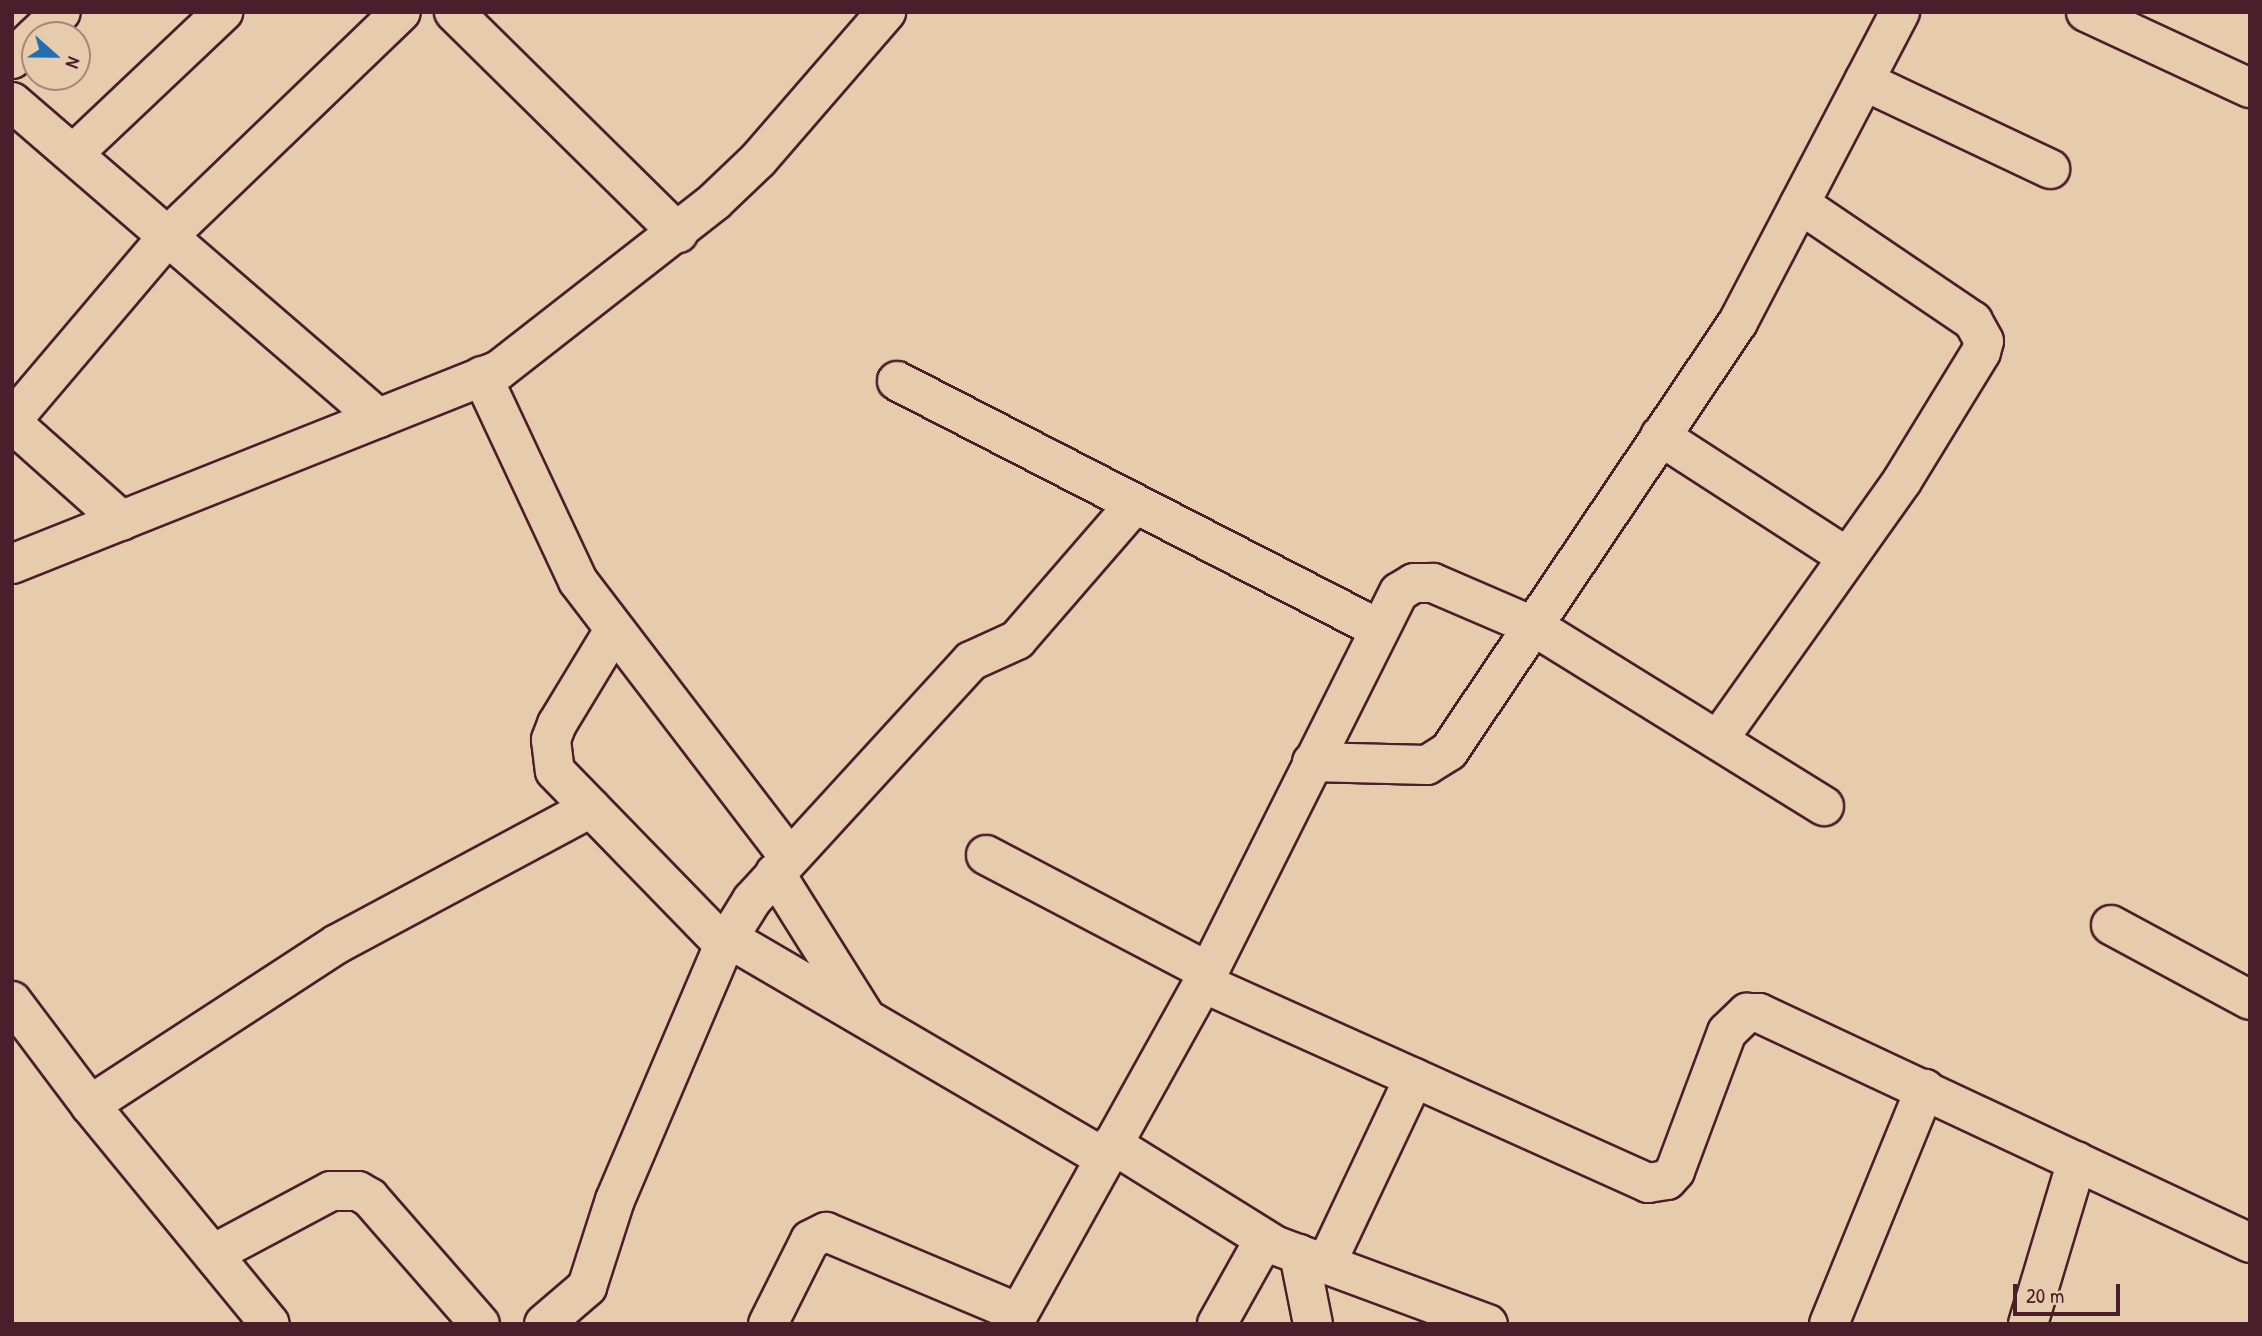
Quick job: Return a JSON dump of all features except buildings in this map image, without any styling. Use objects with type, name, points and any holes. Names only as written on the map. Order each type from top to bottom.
[{"type":"street","points":[[73,155],[223,12]]},
{"type":"street","points":[[122,521],[12,422],[168,236],[401,12]]},
{"type":"street","points":[[454,12],[678,233]]},
{"type":"street","points":[[12,565],[499,370],[678,233],[715,201],[758,160],[886,12]]},
{"type":"street","points":[[1311,762],[1414,765],[1439,760],[1540,617],[1738,322],[1900,12]]},
{"type":"street","points":[[2086,12],[2250,88]]},
{"type":"street","points":[[1864,82],[2050,169]]},
{"type":"street","points":[[12,102],[378,418]]},
{"type":"street","points":[[1728,724],[1902,481],[1982,352],[1984,341],[1973,321],[1800,204]]},
{"type":"street","points":[[482,376],[559,547],[614,630],[782,865],[867,1019]]},
{"type":"street","points":[[897,382],[1377,628]]},
{"type":"street","points":[[1660,436],[1847,557]]},
{"type":"street","points":[[544,1324],[587,1287],[615,1200],[726,942],[782,865],[971,662],[1017,640],[1135,504]]},
{"type":"street","points":[[768,1324],[810,1240],[826,1232],[1016,1318],[1206,978],[1377,628],[1399,592],[1414,583],[1433,583],[1540,617],[1728,724],[1824,806]]},
{"type":"street","points":[[614,630],[551,740],[555,771],[726,942],[1108,1151],[1264,1240],[1488,1324]]},
{"type":"street","points":[[89,1105],[337,944],[591,808]]},
{"type":"street","points":[[986,855],[1206,978],[1415,1078],[1648,1183],[1658,1184],[1675,1171],[1727,1032],[1747,1013],[1759,1013],[2250,1243]]},
{"type":"street","points":[[2110,925],[2250,1000]]},
{"type":"street","points":[[12,1001],[89,1105],[270,1324]]},
{"type":"street","points":[[1313,1324],[1312,1259],[1415,1078]]},
{"type":"street","points":[[1829,1324],[1925,1089]]},
{"type":"street","points":[[2028,1324],[2077,1161]]},
{"type":"street","points":[[213,1254],[331,1191],[358,1191],[370,1198],[480,1324]]},
{"type":"street","points":[[1217,1324],[1264,1240]]}]
